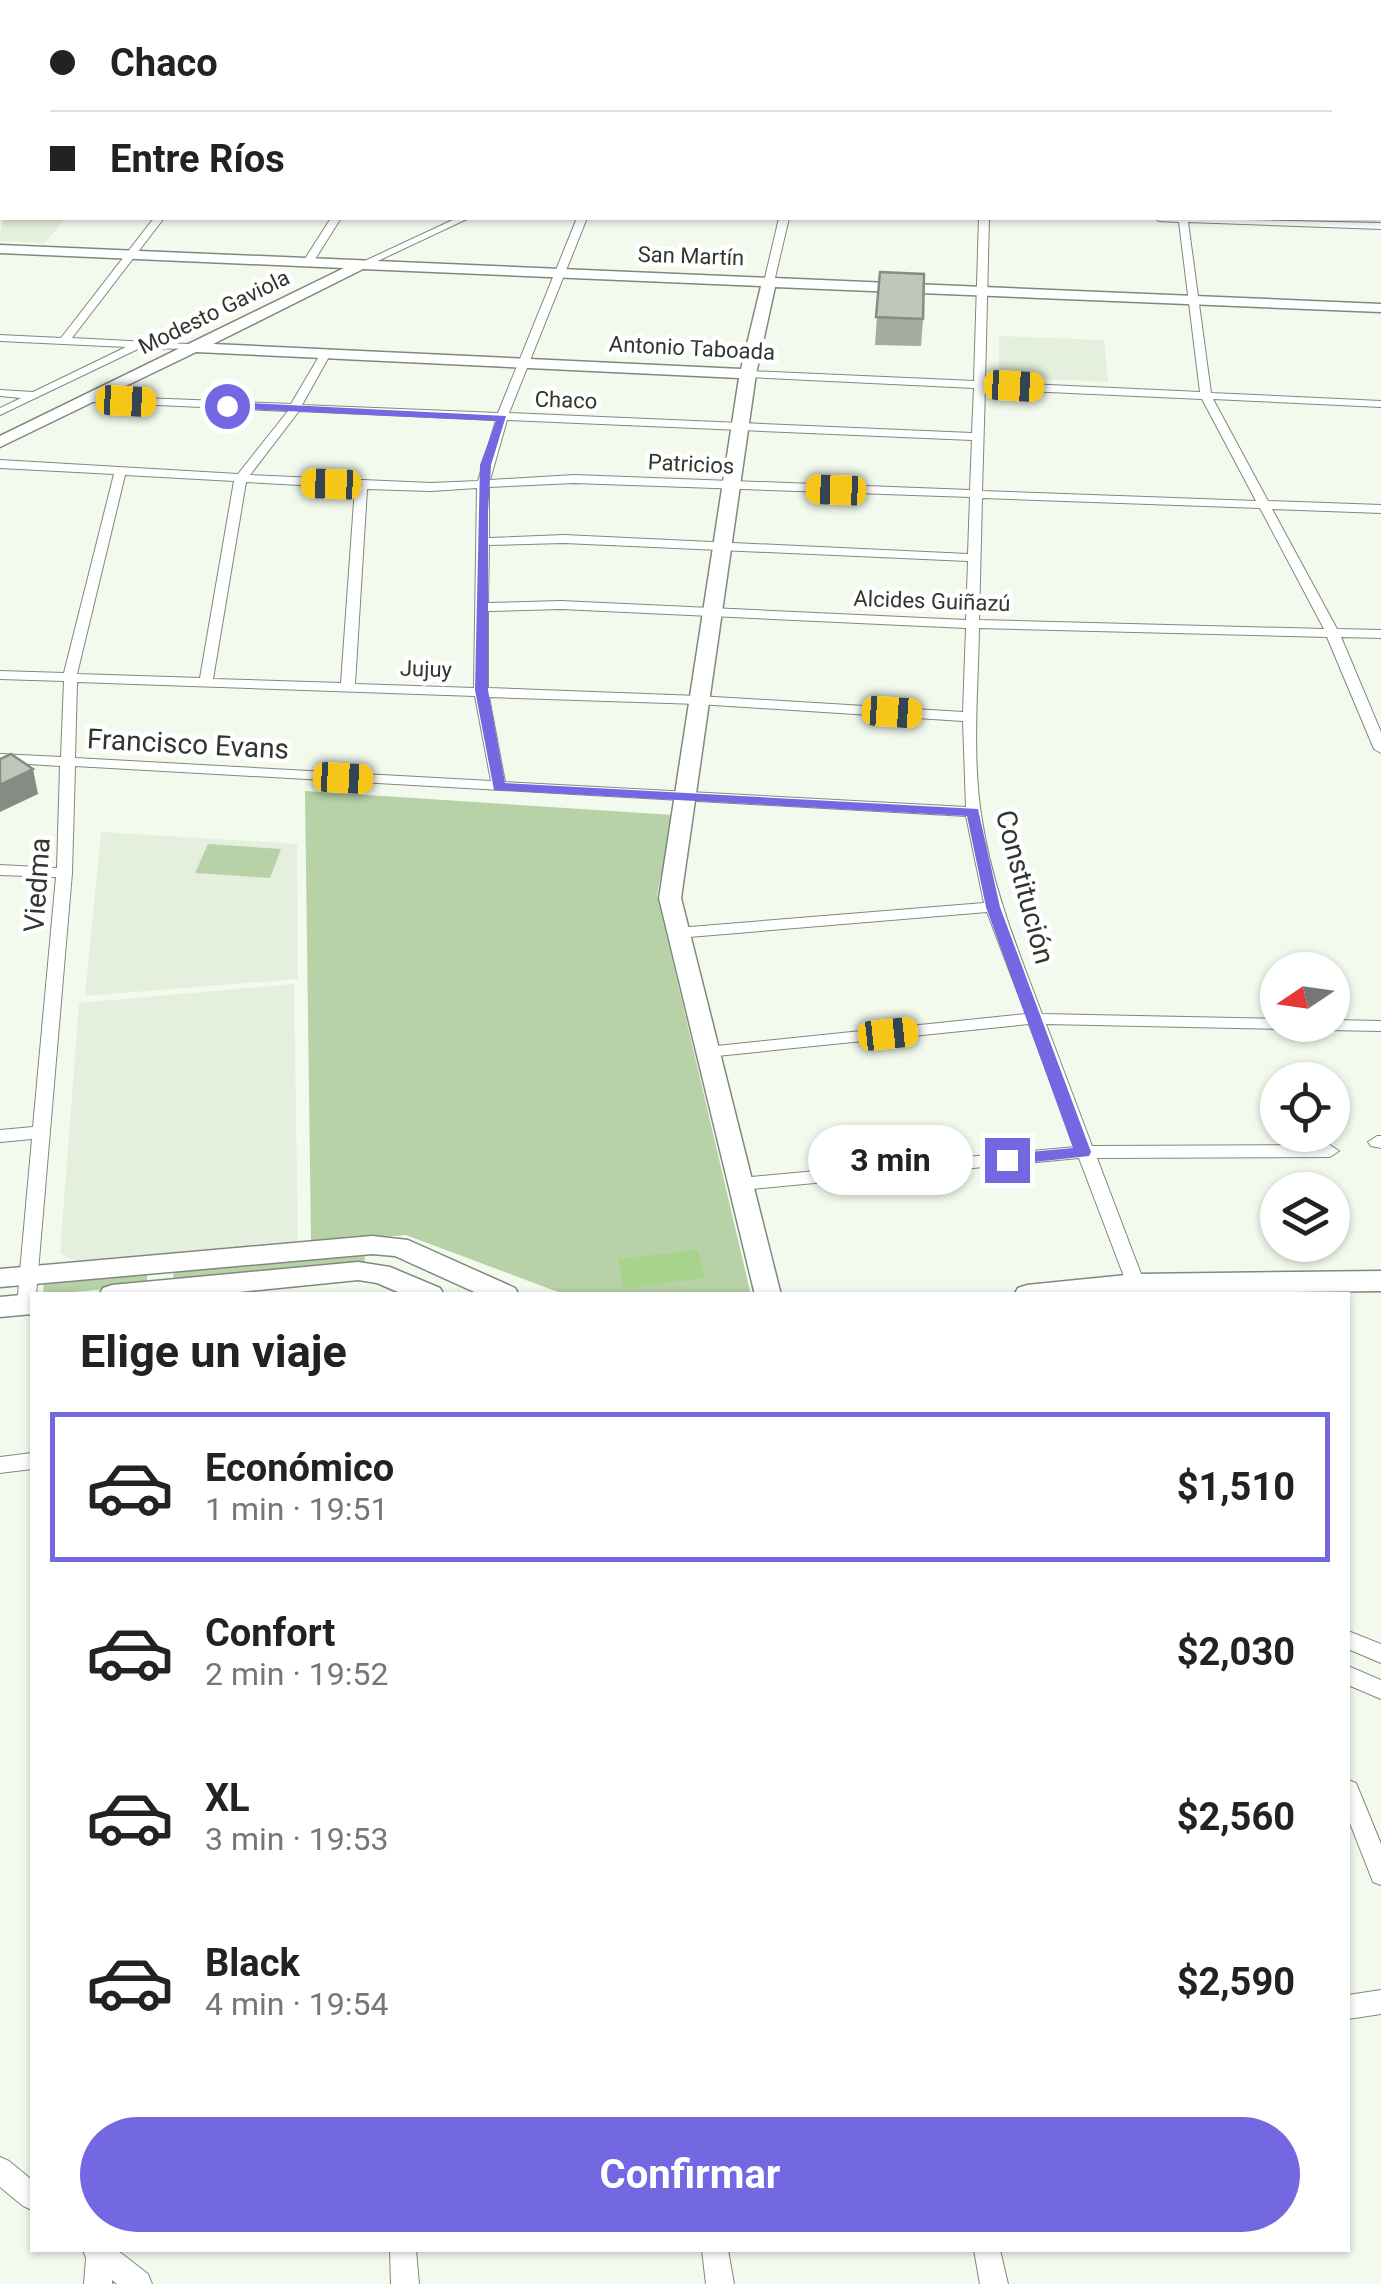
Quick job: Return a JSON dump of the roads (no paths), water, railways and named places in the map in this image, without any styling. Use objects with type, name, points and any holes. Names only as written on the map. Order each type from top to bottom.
[{"type":"street","points":[[64,341],[156,220]]},
{"type":"street","points":[[308,262],[335,220]]},
{"type":"street","points":[[361,265],[460,220]]},
{"type":"street","points":[[499,787],[482,690],[483,483],[502,418],[581,220]]},
{"type":"street","points":[[767,1292],[670,898],[748,374],[784,220]]},
{"type":"street","name":"Constitución","points":[[984,220],[970,716],[973,812],[993,907],[1032,1019],[1138,1290]]},
{"type":"street","points":[[1184,220],[1206,396],[1332,632],[1381,749]]},
{"type":"street","points":[[1233,220],[1381,226]]},
{"type":"street","name":"San Martín","points":[[0,248],[1381,308]]},
{"type":"street","name":"Modesto Gaviola","points":[[1,454],[34,428],[188,347],[361,265]]},
{"type":"street","name":"Antonio Taboada","points":[[0,338],[1381,404]]},
{"type":"street","points":[[0,412],[140,345]]},
{"type":"street","points":[[206,682],[240,480],[294,408],[326,353]]},
{"type":"street","points":[[0,393],[36,395]]},
{"type":"street","name":"Chaco","points":[[93,399],[978,437]]},
{"type":"street","name":"Patricios","points":[[1,454],[120,473],[361,485],[574,479],[1381,509]]},
{"type":"street","name":"Viedma","points":[[20,1305],[28,1275],[64,873],[70,677],[120,473]]},
{"type":"street","points":[[348,686],[361,485]]},
{"type":"street","points":[[482,542],[564,539],[974,558]]},
{"type":"street","name":"Alcides Guiñazú","points":[[482,607],[1381,634]]},
{"type":"street","name":"Jujuy","points":[[0,675],[482,690],[970,716]]},
{"type":"street","name":"Francisco Evans","points":[[0,758],[684,799],[973,812]]},
{"type":"street","points":[[0,870],[64,873]]},
{"type":"street","points":[[678,934],[993,907]]},
{"type":"street","points":[[708,1052],[1032,1019],[1260,1024]]},
{"type":"street","points":[[1350,1025],[1381,1026]]},
{"type":"street","points":[[0,1136],[42,1132]]},
{"type":"street","points":[[740,1184],[1083,1152],[1260,1151]]},
{"type":"street","points":[[123,1292],[372,1244],[399,1247],[499,1292]]},
{"type":"street","points":[[382,1274],[399,1247]]},
{"type":"street","points":[[0,1278],[28,1275],[159,1282],[358,1270],[382,1274],[424,1292]]},
{"type":"street","points":[[1094,1292],[1381,1281]]},
{"type":"street","points":[[0,1465],[30,1462]]},
{"type":"street","points":[[1350,1641],[1381,1654]]},
{"type":"street","points":[[1350,1676],[1381,1690]]},
{"type":"street","points":[[1350,1795],[1381,1874]]},
{"type":"street","points":[[1350,2007],[1381,2002]]},
{"type":"street","points":[[0,2170],[30,2195]]},
{"type":"street","points":[[98,2284],[99,2252]]},
{"type":"street","points":[[100,2252],[138,2284]]},
{"type":"street","points":[[404,2252],[405,2284]]},
{"type":"street","points":[[715,2252],[720,2284]]},
{"type":"street","points":[[987,2252],[994,2284]]}]
